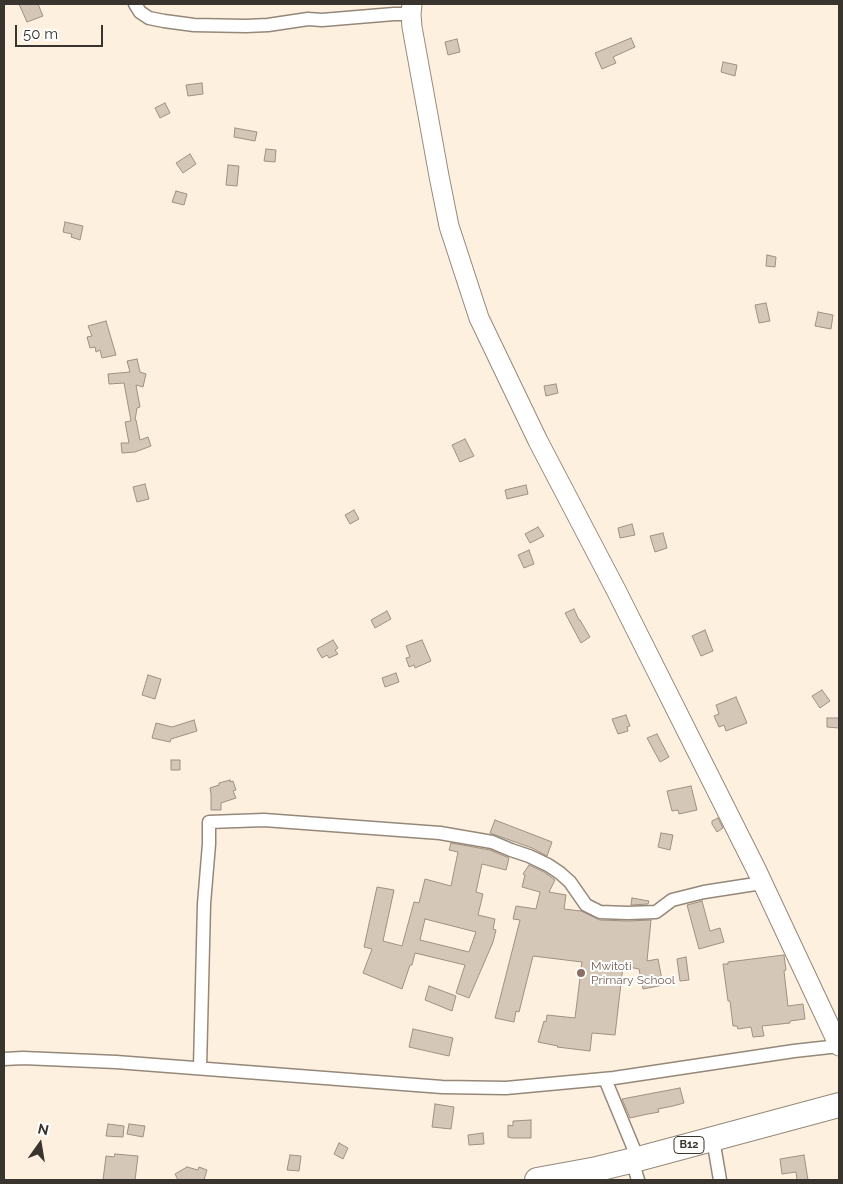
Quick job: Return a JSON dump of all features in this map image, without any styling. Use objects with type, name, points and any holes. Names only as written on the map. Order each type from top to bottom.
[{"type":"highway","name":"B12","points":[[537,1180],[636,1167],[713,1139],[839,1105]]},
{"type":"street","points":[[4,1059],[23,1058],[116,1062],[442,1087],[506,1088],[605,1079],[839,1046],[762,883],[642,642],[538,441],[479,318],[449,226],[438,176],[412,28],[412,9],[394,14],[260,25],[194,24],[149,18],[140,12],[135,4]]},
{"type":"street","points":[[200,1068],[204,904],[209,822],[264,820],[440,833],[492,842],[548,865],[570,882],[586,905],[600,912],[656,912],[672,900],[704,892],[762,883]]},
{"type":"street","points":[[605,1079],[636,1167]]},
{"type":"street","points":[[713,1139],[720,1180]]},
{"type":"building","points":[[19,4],[38,4],[43,16],[27,22]]},
{"type":"building","points":[[631,38],[635,47],[613,57],[616,63],[602,69],[595,53]]},
{"type":"building","points":[[457,39],[460,52],[448,55],[445,42]]},
{"type":"building","points":[[723,62],[737,65],[735,76],[721,72]]},
{"type":"building","points":[[202,83],[203,94],[188,96],[186,85]]},
{"type":"building","points":[[165,103],[170,113],[160,118],[155,108]]},
{"type":"building","points":[[235,128],[257,132],[255,141],[234,137]]},
{"type":"building","points":[[266,149],[276,150],[275,162],[264,161]]},
{"type":"building","points":[[190,154],[196,164],[183,173],[176,163]]},
{"type":"building","points":[[228,165],[239,166],[237,186],[226,185]]},
{"type":"building","points":[[176,191],[187,194],[184,205],[172,202]]},
{"type":"building","points":[[65,222],[83,226],[80,240],[71,237],[72,234],[63,232]]},
{"type":"building","points":[[767,255],[776,257],[775,267],[766,266]]},
{"type":"building","points":[[766,303],[770,321],[759,323],[755,305]]},
{"type":"building","points":[[818,312],[833,315],[831,329],[815,326]]},
{"type":"building","points":[[106,321],[116,355],[102,358],[100,350],[96,352],[95,347],[90,348],[87,337],[92,336],[88,326]]},
{"type":"building","points":[[137,359],[140,372],[146,374],[143,387],[136,385],[140,407],[137,408],[135,420],[140,440],[148,437],[151,446],[135,452],[122,453],[121,443],[129,443],[125,422],[131,421],[124,383],[109,384],[108,374],[130,372],[127,361]]},
{"type":"building","points":[[556,384],[558,393],[546,396],[544,386]]},
{"type":"building","points":[[465,439],[474,456],[460,462],[452,445]]},
{"type":"building","points":[[145,484],[149,499],[137,502],[133,487]]},
{"type":"building","points":[[526,485],[528,494],[507,499],[505,490]]},
{"type":"building","points":[[354,510],[359,519],[350,524],[345,515]]},
{"type":"building","points":[[632,524],[635,535],[620,538],[618,528]]},
{"type":"building","points":[[538,527],[544,536],[530,543],[525,534]]},
{"type":"building","points":[[663,533],[667,548],[655,552],[650,536]]},
{"type":"building","points":[[529,550],[534,564],[524,568],[518,555]]},
{"type":"building","points":[[574,609],[590,637],[581,643],[565,613]]},
{"type":"building","points":[[387,611],[391,619],[375,628],[371,620]]},
{"type":"building","points":[[705,630],[713,651],[701,656],[692,636]]},
{"type":"building","points":[[333,640],[338,648],[335,650],[338,654],[329,658],[327,655],[322,658],[317,649]]},
{"type":"building","points":[[422,640],[431,661],[415,668],[414,665],[409,667],[406,658],[410,657],[406,646]]},
{"type":"building","points":[[396,673],[399,682],[385,687],[382,678]]},
{"type":"building","points":[[148,675],[161,679],[155,699],[142,695]]},
{"type":"building","points":[[822,690],[830,701],[820,708],[812,696]]},
{"type":"building","points":[[736,697],[747,723],[726,731],[724,725],[719,727],[714,716],[719,714],[716,705]]},
{"type":"building","points":[[626,715],[630,726],[627,727],[628,731],[618,734],[612,719]]},
{"type":"building","points":[[827,718],[839,718],[839,728],[827,727]]},
{"type":"building","points":[[194,720],[197,731],[171,739],[170,742],[152,738],[156,723],[172,727]]},
{"type":"building","points":[[657,734],[669,757],[660,762],[647,738]]},
{"type":"building","points":[[171,760],[180,760],[180,770],[171,770]]},
{"type":"building","points":[[230,780],[230,782],[233,781],[236,790],[233,791],[236,798],[221,803],[221,810],[211,810],[210,788]]},
{"type":"building","points":[[691,786],[697,810],[679,814],[678,810],[672,811],[667,791]]},
{"type":"building","points":[[718,818],[723,828],[717,832],[712,821]]},
{"type":"building","points":[[495,820],[552,842],[547,856],[532,848],[490,833]]},
{"type":"building","points":[[661,833],[673,835],[670,850],[658,847]]},
{"type":"building","points":[[451,843],[490,850],[509,858],[506,870],[482,864],[476,892],[483,894],[478,915],[495,919],[493,929],[496,930],[493,942],[469,998],[456,993],[465,965],[415,953],[402,989],[363,973],[372,949],[364,947],[377,887],[394,890],[383,941],[402,946],[414,902],[419,903],[425,879],[451,886],[458,852],[449,850]],"holes":[[[425,919],[476,932],[469,952],[420,940]]]},
{"type":"building","points":[[529,865],[555,880],[549,892],[566,895],[564,909],[581,911],[600,920],[651,920],[647,961],[658,959],[663,985],[643,989],[639,969],[623,966],[615,1035],[592,1033],[590,1051],[557,1047],[538,1042],[547,1015],[575,1018],[582,962],[533,956],[519,1012],[516,1011],[514,1022],[495,1018],[520,920],[513,919],[516,906],[536,909],[540,892],[522,887],[525,875],[523,874]]},
{"type":"building","points":[[632,898],[649,901],[648,904],[631,905]]},
{"type":"building","points":[[702,901],[710,931],[720,928],[724,942],[699,949],[687,905]]},
{"type":"building","points":[[784,955],[788,1006],[803,1004],[805,1019],[790,1021],[790,1023],[762,1026],[764,1036],[753,1037],[751,1027],[738,1029],[737,1026],[733,1026],[723,964]]},
{"type":"building","points":[[686,957],[689,980],[680,981],[677,959]]},
{"type":"building","points":[[429,986],[456,996],[452,1011],[425,1000]]},
{"type":"building","points":[[413,1029],[453,1038],[449,1056],[409,1047]]},
{"type":"building","points":[[680,1088],[684,1103],[658,1109],[659,1112],[630,1118],[622,1099]]},
{"type":"building","points":[[435,1104],[454,1107],[451,1129],[432,1127]]},
{"type":"building","points":[[531,1120],[531,1138],[508,1137],[508,1125],[513,1126],[513,1121]]},
{"type":"building","points":[[108,1124],[124,1126],[123,1137],[106,1136]]},
{"type":"building","points":[[129,1124],[145,1126],[143,1137],[127,1134]]},
{"type":"building","points":[[483,1133],[484,1144],[469,1145],[468,1135]]},
{"type":"building","points":[[339,1143],[348,1148],[343,1159],[334,1154]]},
{"type":"building","points":[[115,1154],[138,1156],[135,1180],[103,1180],[106,1156],[114,1157]]},
{"type":"building","points":[[290,1155],[301,1156],[299,1171],[287,1170]]},
{"type":"building","points":[[804,1155],[808,1180],[797,1180],[796,1172],[782,1174],[780,1159]]},
{"type":"building","points":[[187,1167],[198,1170],[199,1167],[207,1170],[204,1180],[178,1180],[175,1174]]},
{"type":"place","name":"Mwitoti Primary School","points":[[581,973]]}]
